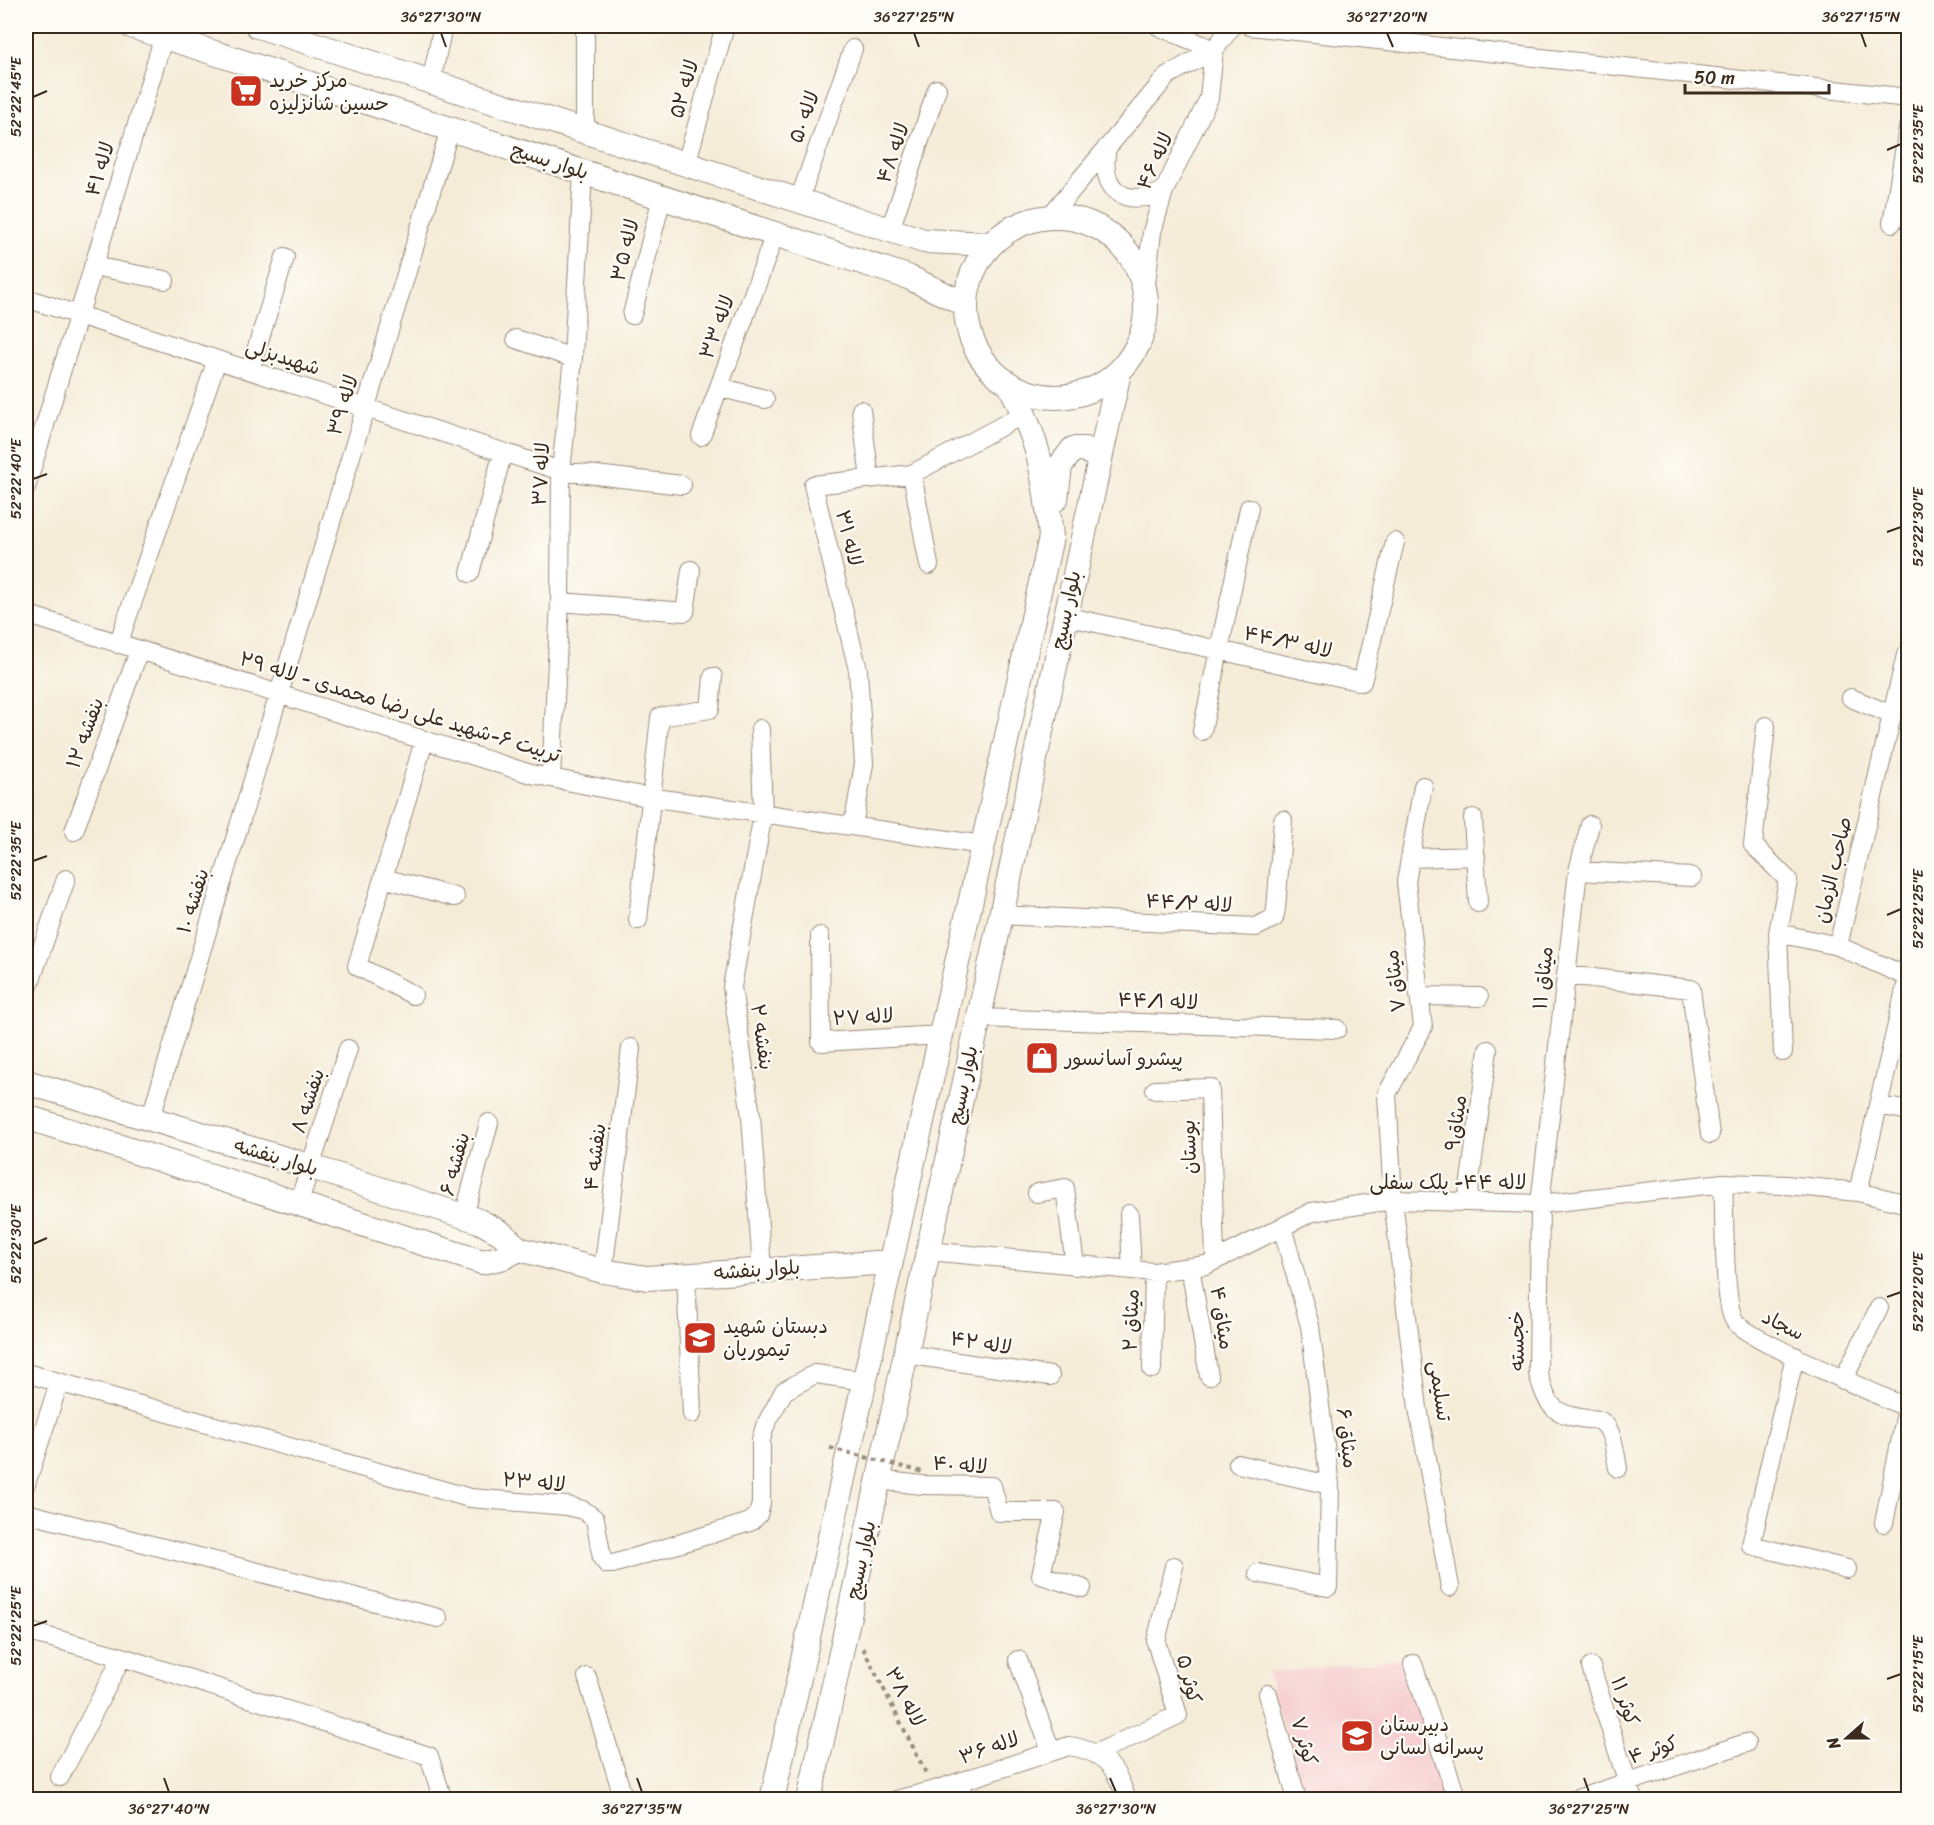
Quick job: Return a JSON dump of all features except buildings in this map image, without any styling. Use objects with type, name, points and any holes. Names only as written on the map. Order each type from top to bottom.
[{"type":"main road","name":"بلوار بسیج","points":[[131,26],[908,277],[965,304]]},
{"type":"main road","name":"بلوار بسیج","points":[[258,26],[300,32],[431,82],[924,241],[991,244]]},
{"type":"main road","points":[[1050,216],[1076,219],[1101,228],[1115,239],[1137,267],[1145,292],[1145,321],[1136,348],[1119,372],[1095,388],[1067,397],[1037,395],[1010,385],[991,370],[977,350],[968,328],[965,304],[969,282],[977,262],[991,244],[1008,230],[1028,220],[1050,216]]},
{"type":"main road","points":[[908,277],[921,269],[926,260],[929,250],[924,241]]},
{"type":"main road","name":"بلوار بسیج","points":[[809,1800],[1119,372]]},
{"type":"main road","name":"بلوار بسیج","points":[[772,1800],[1051,537],[1046,480],[1036,441],[1010,385]]},
{"type":"main road","points":[[1051,537],[1060,466],[1073,449],[1085,449],[1099,459]]},
{"type":"main road","name":"بلوار بنفشه","points":[[26,1082],[310,1167],[464,1216],[501,1233],[519,1249],[603,1271],[647,1278],[891,1262]]},
{"type":"main road","name":"بلوار بنفشه","points":[[26,1117],[482,1262],[504,1257],[519,1249]]},
{"type":"street","points":[[431,82],[443,26]]},
{"type":"street","points":[[585,26],[585,132]]},
{"type":"street","name":"لاله ۵۲","points":[[686,164],[725,26]]},
{"type":"street","points":[[1158,26],[1214,50]]},
{"type":"street","points":[[1050,216],[1168,75],[1214,50],[1232,26]]},
{"type":"street","points":[[1250,26],[1908,98]]},
{"type":"street","name":"لاله ۴۱","points":[[26,487],[164,36]]},
{"type":"street","name":"لاله ۵۰","points":[[799,200],[853,49]]},
{"type":"street","name":"لاله ۴۶","points":[[1145,292],[1152,232],[1164,191],[1209,98],[1214,50]]},
{"type":"street","name":"لاله ۴۸","points":[[890,230],[937,89]]},
{"type":"street","name":"لاله ۳۹","points":[[279,695],[450,129]]},
{"type":"street","points":[[1892,223],[1908,129]]},
{"type":"street","points":[[1107,147],[1104,166],[1107,176],[1111,185],[1126,197],[1146,200],[1164,191]]},
{"type":"street","name":"لاله ۳۷","points":[[551,778],[560,602],[561,471],[573,358],[583,172]]},
{"type":"street","name":"لاله ۳۵","points":[[632,315],[662,197]]},
{"type":"street","name":"لاله ۳۳","points":[[701,436],[775,234]]},
{"type":"street","points":[[250,370],[285,257]]},
{"type":"street","points":[[93,266],[165,280]]},
{"type":"street","name":"شهیدبزلی","points":[[26,298],[561,471],[682,484]]},
{"type":"street","points":[[516,339],[573,358]]},
{"type":"street","points":[[118,644],[217,360]]},
{"type":"street","points":[[719,387],[765,399]]},
{"type":"street","points":[[861,410],[870,478]]},
{"type":"street","name":"لاله ۳۱","points":[[854,826],[864,764],[858,670],[813,485],[912,474],[1024,414]]},
{"type":"street","points":[[470,573],[503,452]]},
{"type":"street","points":[[912,474],[929,566]]},
{"type":"street","points":[[1202,731],[1249,508]]},
{"type":"street","name":"لاله ۴۴/۳","points":[[1065,616],[1362,682],[1395,542]]},
{"type":"street","points":[[560,602],[685,612],[691,570]]},
{"type":"street","name":"تربیت ۶-شهید علی رضا محمدی - لاله ۲۹","points":[[26,614],[424,741],[551,778],[652,797],[983,845]]},
{"type":"street","name":"بنفشه ۱۲","points":[[74,831],[139,651]]},
{"type":"street","name":"صاحب الزمان","points":[[1858,1192],[1908,977],[1838,946],[1906,656]]},
{"type":"street","points":[[638,920],[660,717],[710,709],[713,677]]},
{"type":"street","name":"بنفشه ۱۰","points":[[150,1120],[279,695]]},
{"type":"street","points":[[1851,698],[1892,715]]},
{"type":"street","points":[[1766,726],[1753,845],[1788,880],[1778,933],[1783,1052]]},
{"type":"street","name":"بنفشه ۲","points":[[760,729],[763,814],[732,987],[751,1116],[762,1269]]},
{"type":"street","points":[[413,995],[357,966],[424,741]]},
{"type":"street","name":"میثاق ۷","points":[[1394,1200],[1387,1094],[1423,1027],[1406,882],[1422,786]]},
{"type":"street","points":[[1473,818],[1478,903]]},
{"type":"street","name":"لاله ۴۴/۲","points":[[1000,915],[1256,927],[1274,918],[1283,820]]},
{"type":"street","name":"میثاق ۱۱","points":[[1540,1204],[1578,871],[1590,825]]},
{"type":"street","points":[[1410,858],[1476,856]]},
{"type":"street","points":[[1578,871],[1692,877]]},
{"type":"street","points":[[383,878],[455,897]]},
{"type":"street","points":[[26,994],[66,879]]},
{"type":"street","points":[[1778,933],[1838,946]]},
{"type":"street","name":"لاله ۲۷","points":[[820,936],[821,1042],[941,1035]]},
{"type":"street","points":[[1566,975],[1691,989],[1710,1134]]},
{"type":"street","points":[[1419,996],[1479,997]]},
{"type":"street","name":"لاله ۴۴/۱","points":[[978,1018],[1337,1029]]},
{"type":"street","name":"بنفشه ۴","points":[[603,1271],[631,1048]]},
{"type":"street","name":"بنفشه ۸","points":[[298,1205],[348,1049]]},
{"type":"street","name":"میثاق۹","points":[[1467,1202],[1488,1050]]},
{"type":"street","name":"بوستان","points":[[1155,1090],[1210,1088],[1215,1260]]},
{"type":"street","points":[[1878,1105],[1908,1111]]},
{"type":"street","name":"بنفشه ۶","points":[[464,1216],[489,1124]]},
{"type":"street","name":"لاله ۴۴- پلک سفلی","points":[[927,1251],[1154,1272],[1206,1265],[1312,1212],[1394,1200],[1540,1204],[1724,1183],[1786,1185],[1858,1192],[1908,1204]]},
{"type":"street","name":"سجاد","points":[[1724,1183],[1729,1309],[1740,1328],[1843,1380],[1908,1408]]},
{"type":"street","points":[[1036,1193],[1065,1188],[1075,1266]]},
{"type":"street","name":"تسلیمی","points":[[1394,1200],[1418,1408],[1450,1587]]},
{"type":"street","name":"خجسته","points":[[1540,1204],[1538,1373],[1545,1399],[1554,1409],[1568,1416],[1599,1420],[1604,1423],[1609,1431],[1618,1468]]},
{"type":"street","points":[[1129,1214],[1132,1270]]},
{"type":"street","name":"میثاق ۶","points":[[1258,1573],[1328,1587],[1330,1485],[1310,1326],[1282,1227]]},
{"type":"street","name":"میثاق ۴","points":[[1190,1267],[1209,1377]]},
{"type":"street","name":"میثاق ۲","points":[[1152,1370],[1154,1272]]},
{"type":"street","points":[[686,1275],[692,1414]]},
{"type":"street","points":[[1843,1380],[1879,1308]]},
{"type":"street","name":"لاله ۴۲","points":[[905,1354],[1050,1376]]},
{"type":"street","points":[[1795,1356],[1751,1545],[1847,1569]]},
{"type":"street","points":[[26,1372],[59,1383],[26,1484]]},
{"type":"street","name":"لاله ۲۳","points":[[59,1383],[470,1498],[567,1506],[583,1510],[595,1519],[602,1558],[607,1564],[613,1564],[750,1522],[758,1515],[761,1504],[763,1433],[784,1391],[815,1374],[865,1381]]},
{"type":"street","points":[[1884,1523],[1908,1408]]},
{"type":"street","points":[[1238,1464],[1330,1485]]},
{"type":"street","name":"لاله ۴۰","points":[[878,1480],[922,1485],[992,1486],[999,1512],[1056,1512],[1041,1575],[1082,1588]]},
{"type":"street","points":[[26,1513],[438,1618]]},
{"type":"street","name":"کوثر ۵","points":[[1095,1754],[1178,1715],[1156,1642],[1174,1566]]},
{"type":"street","points":[[26,1630],[122,1657],[429,1756],[442,1800]]},
{"type":"street","points":[[60,1777],[122,1657]]},
{"type":"street","points":[[1018,1660],[1051,1751]]},
{"type":"street","points":[[1413,1664],[1457,1800]]},
{"type":"street","name":"کوثر ۱۱","points":[[1591,1667],[1630,1791]]},
{"type":"street","points":[[587,1677],[624,1800]]},
{"type":"street","name":"کوثر ۷","points":[[1268,1694],[1297,1800]]},
{"type":"street","name":"کوثر ۴","points":[[1574,1800],[1630,1791],[1746,1743]]},
{"type":"street","name":"لاله ۳۶","points":[[896,1800],[1069,1746],[1085,1749],[1095,1754]]},
{"type":"street","points":[[1095,1754],[1117,1772],[1127,1800]]},
{"type":"street","points":[[959,1782],[965,1800]]},
{"type":"path","points":[[830,1448],[923,1473]]},
{"type":"path","name":"لاله ۳۸","points":[[848,1618],[934,1790]]},
{"type":"shaded area","name":"دبیرستان پسرانه لسانی","points":[[1405,1659],[1448,1799],[1303,1799],[1268,1673]]},
{"type":"place","name":"مرکز خرید حسین شانزلیزه","points":[[246,91]]},
{"type":"place","name":"پیشرو آسانسور","points":[[1042,1058]]},
{"type":"place","name":"دبستان شهید تیموریان","points":[[700,1338]]},
{"type":"place","name":"دبیرستان پسرانه لسانی","points":[[1357,1736]]}]
